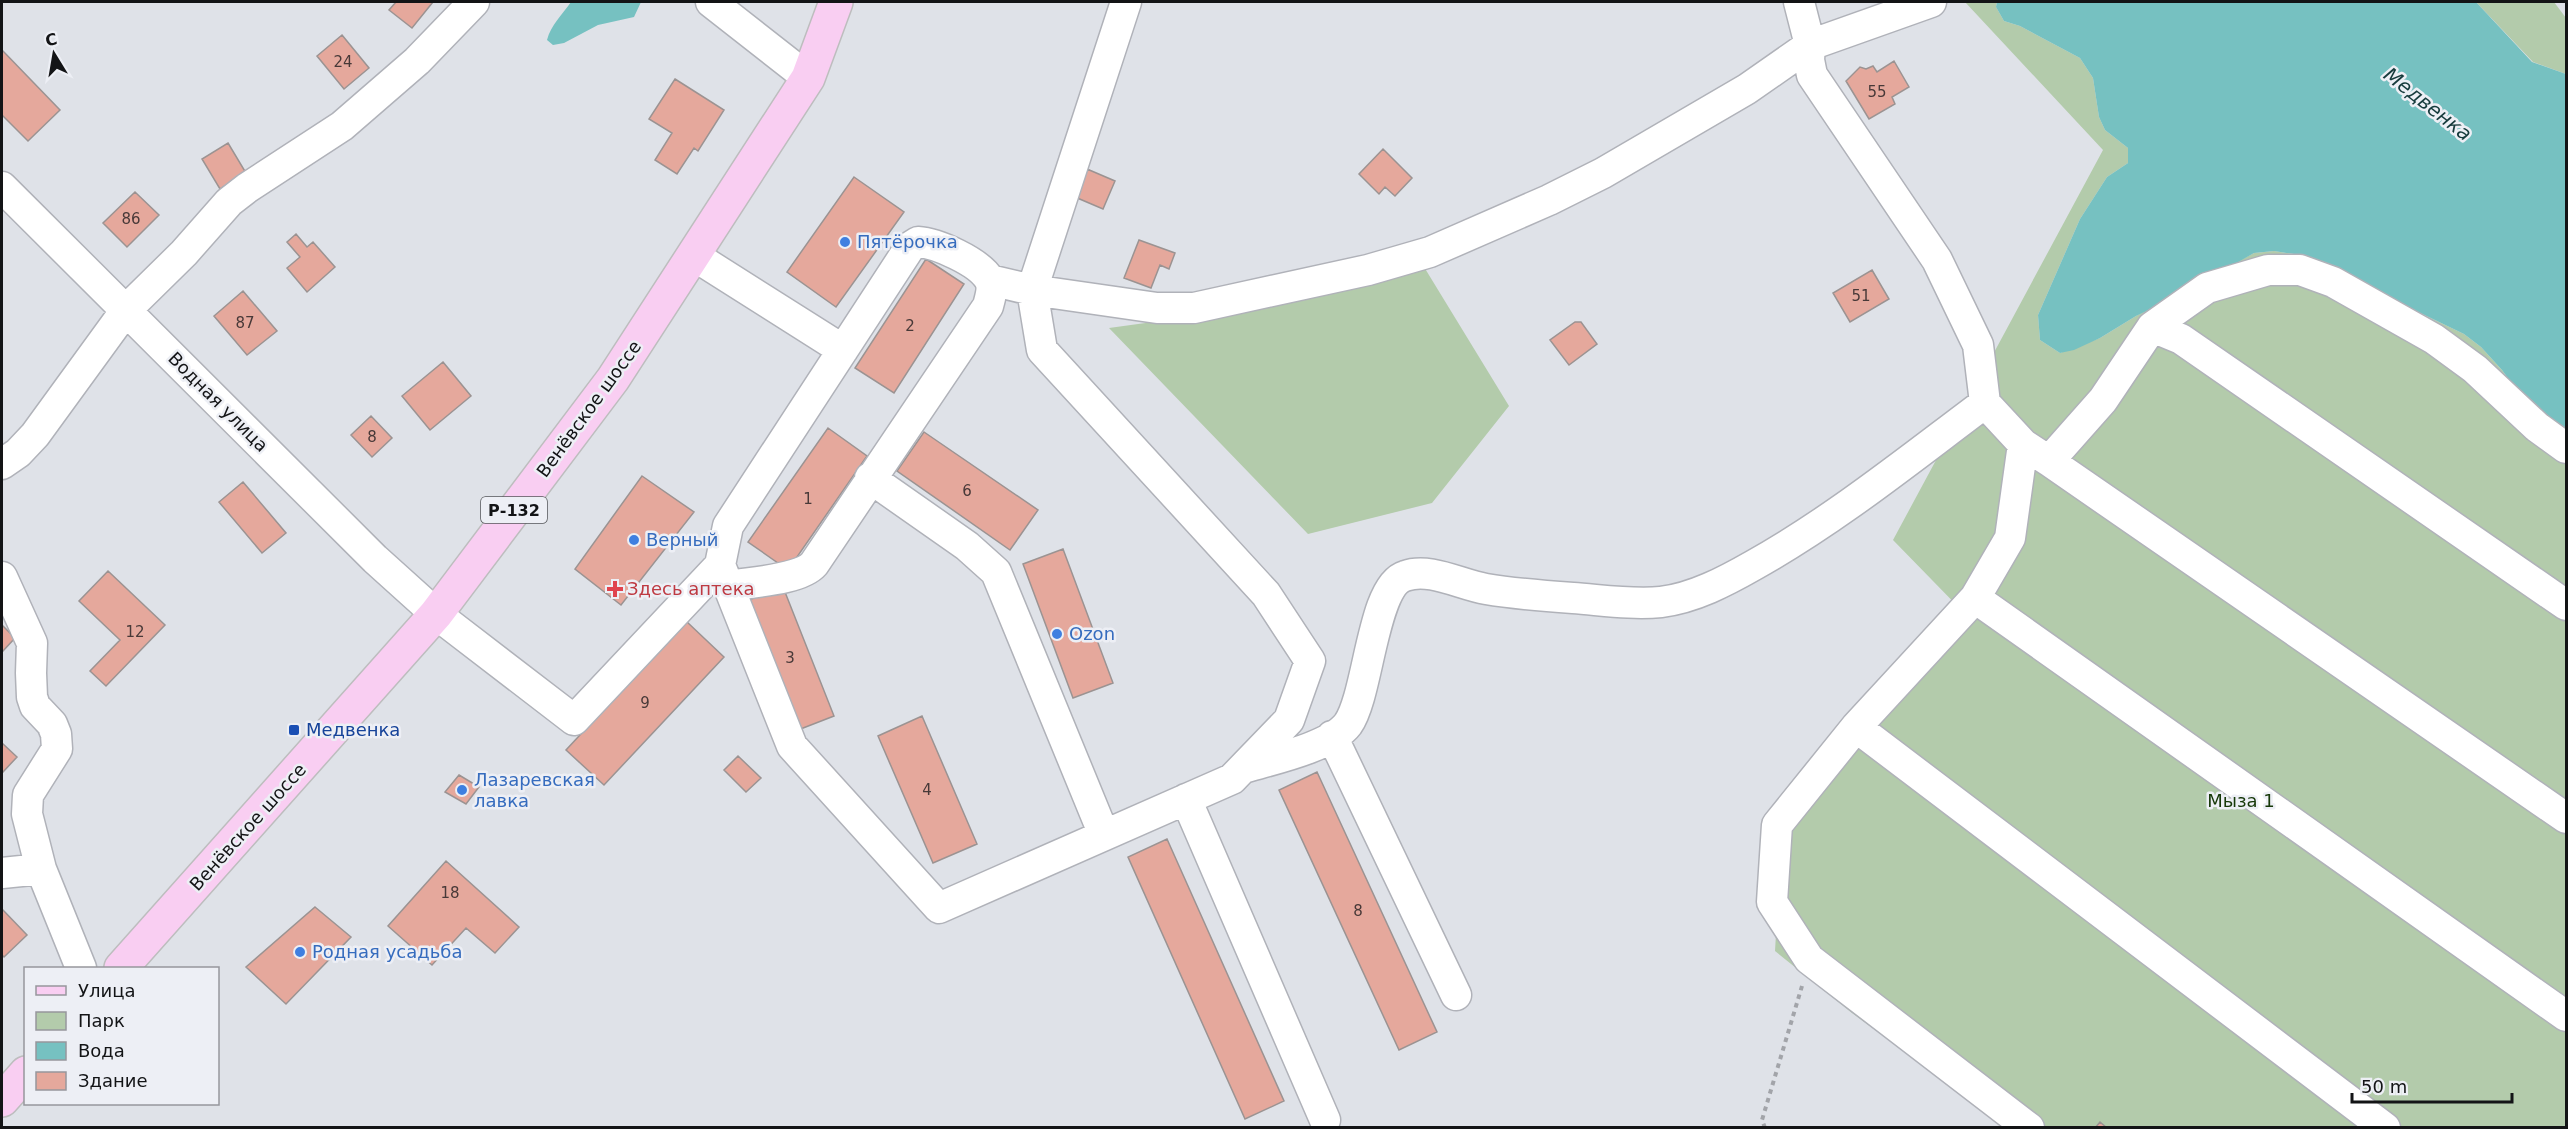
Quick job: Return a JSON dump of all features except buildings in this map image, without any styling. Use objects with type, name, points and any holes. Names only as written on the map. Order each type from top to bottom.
[{"type":"main road","name":"Венёвское шоссе","points":[[123,967],[436,614],[613,379],[808,78],[836,2]]},
{"type":"main road","points":[[2,1100],[24,1075]]},
{"type":"street","points":[[2,464],[18,453],[35,435],[126,309],[184,253],[229,202],[342,126],[417,62],[474,2]]},
{"type":"street","points":[[711,2],[808,78]]},
{"type":"street","points":[[1126,2],[1032,290],[1042,350],[1266,594],[1310,661],[1289,720],[1232,779],[939,908],[792,746],[724,576],[728,526],[910,247],[918,242],[944,248],[982,271],[990,280],[1032,290],[1158,308],[1194,308],[1368,270],[1430,252],[1549,200],[1604,173],[1747,89],[1810,45],[1931,2]]},
{"type":"street","points":[[1799,2],[1810,45],[1809,60],[1812,75],[1937,260],[1978,345],[1985,403],[2024,444],[2566,818]]},
{"type":"street","name":"Водная улица","points":[[2,187],[375,559],[436,614],[574,720],[724,576]]},
{"type":"street","points":[[693,255],[843,350]]},
{"type":"street","points":[[2049,460],[2103,400],[2152,327],[2207,288],[2268,270],[2300,270],[2333,282],[2434,339],[2475,369],[2537,427],[2566,448]]},
{"type":"street","points":[[724,576],[808,571],[988,306],[991,291],[990,280]]},
{"type":"street","points":[[2152,327],[2181,339],[2566,605]]},
{"type":"street","points":[[1243,768],[1302,751],[1332,736],[1347,724],[1354,710],[1383,603],[1395,582],[1404,576],[1424,574],[1482,589],[1520,594],[1659,602],[1679,598],[1704,590],[1736,575],[1788,546],[1985,403]]},
{"type":"street","points":[[2024,444],[2010,538],[1975,598],[1856,728],[1777,825],[1772,902],[1809,959],[2029,1128]]},
{"type":"street","points":[[870,478],[967,546],[996,572],[1104,835]]},
{"type":"street","points":[[2,576],[32,643],[32,697],[35,706],[52,724],[56,734],[57,749],[28,795],[27,814],[40,869],[80,967]]},
{"type":"street","points":[[1975,598],[2566,1016]]},
{"type":"street","points":[[1856,728],[2385,1128]]},
{"type":"street","points":[[1332,736],[1456,995]]},
{"type":"street","points":[[1186,800],[1325,1120]]},
{"type":"street","points":[[2,873],[40,869]]},
{"type":"path","points":[[1765,1128],[1762,1120],[1809,959]]},
{"type":"green space","name":"Мыза 1","points":[[1965,2],[1997,2],[1996,7],[2004,21],[2020,26],[2080,58],[2093,78],[2099,117],[2105,130],[2128,148],[2128,163],[2107,177],[2080,219],[2038,315],[2040,340],[2060,353],[2100,338],[2136,316],[2254,253],[2274,251],[2300,255],[2464,334],[2481,347],[2520,395],[2566,438],[2566,1127],[2007,1127],[1852,1013],[1775,951],[1781,849],[1847,743],[1971,620],[1893,540],[2103,150]]},
{"type":"green space","points":[[2476,2],[2554,2],[2566,18],[2566,74],[2533,62]]},
{"type":"green space","points":[[1421,262],[1509,406],[1432,503],[1308,534],[1109,328],[1189,317]]},
{"type":"water","points":[[571,2],[641,2],[634,17],[598,25],[564,43],[553,45],[547,40],[549,35]]},
{"type":"water","points":[[1997,2],[2476,2],[2532,62],[2566,74],[2566,438],[2520,395],[2481,347],[2464,334],[2300,255],[2274,251],[2254,253],[2182,294],[2074,350],[2060,353],[2040,340],[2038,315],[2080,219],[2107,177],[2128,163],[2128,148],[2105,130],[2099,117],[2093,78],[2080,58],[2020,26],[2004,21],[1996,7]]},
{"type":"place","name":"Пятёрочка","points":[[845,242]]},
{"type":"place","name":"Верный","points":[[634,540]]},
{"type":"place","name":"Здесь аптека","points":[[615,589]]},
{"type":"place","name":"Ozon","points":[[1057,634]]},
{"type":"place","name":"Медвенка","points":[[294,730]]},
{"type":"place","name":"Лазаревская лавка","points":[[462,790]]},
{"type":"place","name":"Родная усадьба","points":[[300,952]]}]
